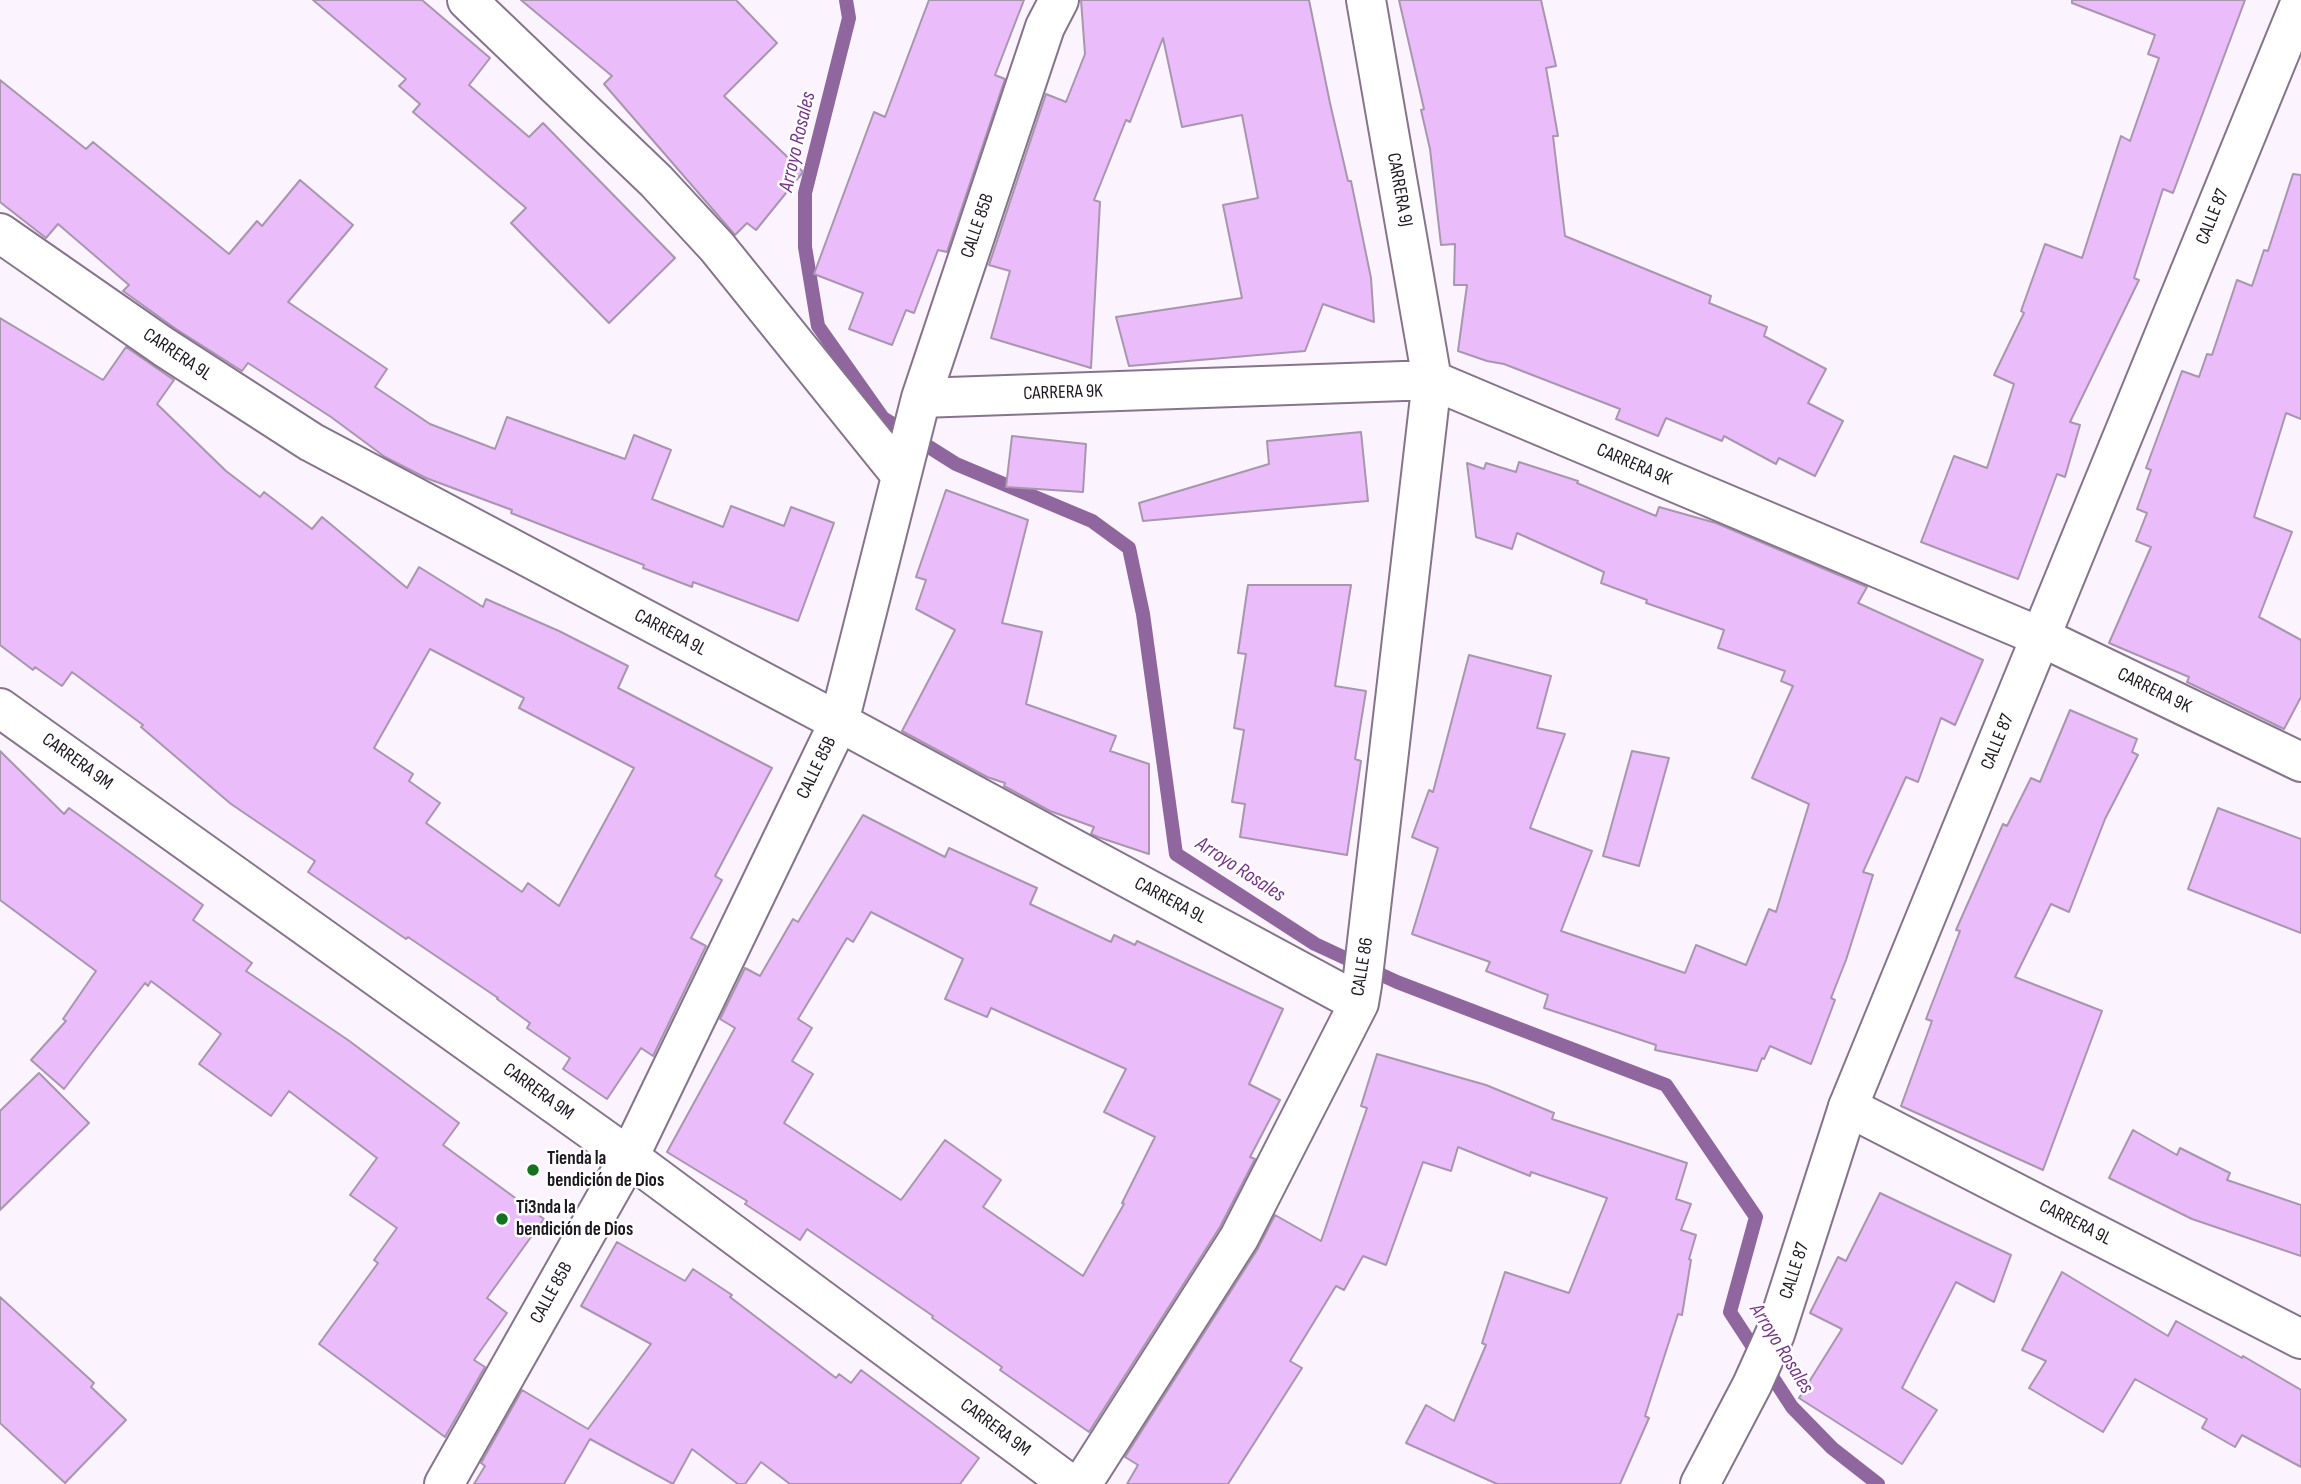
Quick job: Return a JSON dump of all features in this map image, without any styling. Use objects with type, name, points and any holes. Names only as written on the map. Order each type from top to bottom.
[{"type":"street","points":[[467,0],[656,181],[717,247],[903,464]]},
{"type":"street","name":"CALLE 85B","points":[[444,1484],[629,1157],[839,722],[918,408],[1045,27],[1059,0]]},
{"type":"street","name":"CARRERA 9J","points":[[1366,0],[1432,380]]},
{"type":"street","name":"CALLE 87","points":[[1700,1484],[1775,1334],[1848,1107],[2301,1]]},
{"type":"street","name":"CARRERA 9L","points":[[0,233],[164,347],[311,442],[839,722],[1361,994]]},
{"type":"street","name":"CARRERA 9K","points":[[918,408],[1432,380],[2041,637],[2301,762]]},
{"type":"street","name":"CALLE 86","points":[[1082,1484],[1239,1238],[1361,994],[1432,380]]},
{"type":"street","name":"CARRERA 9M","points":[[0,708],[629,1157],[1070,1484]]},
{"type":"street","name":"CARRERA 9L","points":[[1848,1107],[2301,1339]]},
{"type":"building","points":[[313,0],[422,0],[490,58],[469,85],[529,137],[543,123],[675,258],[609,323],[511,223],[526,208],[413,112],[420,104],[399,86],[406,79]]},
{"type":"building","points":[[521,0],[736,0],[777,43],[724,96],[803,172],[756,230],[747,223],[735,235],[604,84],[612,76]]},
{"type":"building","points":[[929,0],[1024,0],[995,75],[1005,79],[947,252],[938,250],[914,313],[906,310],[892,345],[849,329],[863,293],[814,274],[874,112],[885,117]]},
{"type":"building","points":[[1081,0],[1309,0],[1371,278],[1374,322],[1323,304],[1305,351],[1129,366],[1116,317],[1242,298],[1223,205],[1258,198],[1242,115],[1182,127],[1163,38],[1130,122],[1126,120],[1094,200],[1100,202],[1091,368],[991,338],[1010,271],[989,265],[1046,94],[1066,102],[1085,54]]},
{"type":"building","points":[[1399,0],[1541,0],[1556,66],[1546,68],[1558,136],[1553,136],[1565,236],[1711,296],[1709,303],[1767,327],[1764,336],[1826,369],[1808,403],[1843,421],[1815,476],[1779,458],[1776,464],[1724,436],[1722,441],[1666,418],[1658,436],[1616,419],[1620,409],[1504,364],[1458,351],[1467,285],[1454,285],[1455,244],[1441,245],[1430,149],[1421,110],[1424,109]]},
{"type":"building","points":[[2072,0],[2245,0],[2173,193],[2163,189],[2134,278],[2139,280],[2070,422],[2080,425],[2065,477],[2057,474],[2018,579],[1921,542],[1954,456],[1987,468],[2014,384],[1994,375],[2024,313],[2021,311],[2045,244],[2082,258],[2121,136],[2130,141],[2159,58],[2148,54],[2155,35],[2072,3]]},
{"type":"building","points":[[0,80],[86,149],[93,142],[229,254],[257,221],[262,226],[300,180],[353,225],[288,302],[387,369],[375,387],[430,424],[495,449],[507,417],[625,459],[634,435],[671,450],[652,499],[723,527],[731,506],[784,526],[791,507],[834,523],[798,621],[693,582],[692,587],[643,568],[644,565],[511,513],[512,510],[426,478],[385,457],[331,417],[248,363],[242,371],[176,329],[123,291],[129,285],[58,224],[46,238],[0,202]]},
{"type":"building","points":[[2293,174],[2301,175],[2301,419],[2286,413],[2254,517],[2292,532],[2259,617],[2301,640],[2301,697],[2284,729],[2187,682],[2189,677],[2109,643],[2151,547],[2136,541],[2147,513],[2137,509],[2151,470],[2146,468],[2182,371],[2199,377],[2207,354],[2212,355],[2237,280],[2252,286],[2264,250],[2268,251]]},
{"type":"building","points":[[0,318],[103,380],[126,347],[174,380],[157,404],[226,471],[260,497],[264,492],[312,529],[322,517],[407,588],[419,567],[483,607],[486,599],[559,631],[628,666],[618,688],[772,768],[715,876],[722,880],[691,938],[706,946],[653,1056],[641,1048],[607,1099],[563,1069],[570,1058],[527,1028],[530,1023],[498,998],[308,872],[315,861],[231,804],[141,727],[143,725],[72,672],[62,686],[35,667],[33,670],[0,645]],"holes":[[[430,649],[524,698],[519,708],[634,768],[559,906],[528,883],[522,892],[426,823],[440,803],[409,781],[413,774],[374,748]]]},
{"type":"building","points":[[1361,432],[1368,501],[1143,521],[1139,503],[1269,464],[1267,441]]},
{"type":"building","points":[[1012,436],[1086,444],[1083,492],[1006,487]]},
{"type":"building","points":[[1519,462],[1578,481],[1577,483],[1656,516],[1659,507],[1716,523],[1867,587],[1858,603],[1983,660],[1955,725],[1941,718],[1918,782],[1906,777],[1863,872],[1873,875],[1831,998],[1835,1000],[1811,1064],[1770,1046],[1757,1071],[1655,1050],[1656,1045],[1544,1008],[1548,995],[1486,971],[1490,962],[1412,934],[1438,848],[1412,837],[1429,790],[1433,792],[1469,655],[1551,676],[1537,728],[1565,734],[1530,828],[1592,851],[1561,931],[1685,973],[1696,945],[1746,965],[1769,909],[1776,912],[1809,804],[1752,778],[1793,686],[1781,681],[1785,671],[1718,648],[1724,630],[1646,603],[1647,600],[1601,583],[1604,572],[1517,533],[1512,549],[1476,537],[1467,463],[1484,469],[1486,463],[1516,472]]},
{"type":"building","points":[[946,490],[1028,520],[1002,623],[1042,632],[1026,704],[1116,736],[1110,751],[1149,764],[1149,854],[1091,834],[1094,827],[1050,811],[1004,786],[1005,783],[987,777],[902,731],[955,630],[916,609],[926,580],[916,577]]},
{"type":"building","points":[[1248,585],[1351,585],[1335,686],[1366,691],[1355,759],[1361,761],[1347,855],[1240,837],[1245,804],[1232,802],[1244,730],[1234,728],[1246,654],[1238,653]]},
{"type":"building","points":[[2070,710],[2137,739],[2132,752],[2138,755],[2105,819],[2069,912],[2051,904],[2015,977],[2102,1011],[2043,1170],[1901,1106],[1932,1021],[1926,1019],[1960,931],[1956,930],[2003,824],[2007,826],[2031,778],[2040,782]]},
{"type":"building","points":[[0,751],[64,814],[69,808],[203,905],[193,920],[252,963],[246,971],[348,1040],[459,1123],[443,1145],[544,1219],[487,1298],[507,1313],[474,1360],[485,1367],[445,1437],[319,1344],[378,1263],[374,1260],[397,1228],[350,1195],[377,1158],[289,1091],[271,1116],[199,1064],[221,1034],[151,981],[148,986],[145,983],[64,1089],[31,1060],[66,1021],[63,1019],[96,971],[0,900]]},
{"type":"building","points":[[1632,751],[1669,758],[1639,866],[1603,856]]},
{"type":"building","points":[[2218,808],[2301,839],[2301,933],[2188,889]]},
{"type":"building","points":[[863,815],[945,857],[949,848],[1037,888],[1030,904],[1111,942],[1114,935],[1135,945],[1137,941],[1283,1009],[1249,1084],[1280,1100],[1250,1157],[1255,1159],[1220,1227],[1089,1432],[1000,1370],[1002,1367],[932,1318],[933,1316],[807,1229],[800,1240],[745,1204],[747,1201],[667,1152],[735,1028],[720,1019],[745,968],[760,976],[793,919],[798,922]],"holes":[[[871,912],[963,959],[945,999],[987,1017],[991,1008],[1126,1069],[1104,1112],[1155,1137],[1122,1203],[1124,1204],[1083,1276],[983,1207],[1001,1180],[945,1140],[901,1200],[784,1123],[813,1074],[792,1061],[812,1028],[798,1019],[847,938],[853,942]]]},
{"type":"building","points":[[1377,1054],[1486,1085],[1554,1113],[1552,1119],[1687,1163],[1676,1199],[1691,1204],[1681,1230],[1696,1235],[1689,1259],[1691,1260],[1682,1315],[1678,1314],[1645,1416],[1649,1418],[1620,1484],[1497,1484],[1406,1443],[1426,1405],[1454,1421],[1486,1345],[1482,1343],[1505,1272],[1569,1293],[1607,1198],[1531,1172],[1530,1176],[1458,1147],[1451,1171],[1423,1162],[1386,1265],[1363,1256],[1344,1290],[1336,1286],[1290,1361],[1302,1368],[1228,1484],[1127,1484],[1138,1465],[1125,1457],[1257,1250],[1275,1215],[1321,1241],[1367,1108],[1361,1106]]},
{"type":"building","points":[[39,1073],[89,1123],[0,1210],[0,1111]]},
{"type":"building","points":[[2133,1130],[2177,1155],[2180,1148],[2230,1173],[2227,1180],[2301,1205],[2301,1256],[2192,1219],[2109,1178]]},
{"type":"building","points":[[1880,1193],[2011,1255],[1994,1302],[1956,1282],[1902,1388],[1937,1410],[1902,1464],[1799,1398],[1842,1329],[1810,1313],[1838,1257],[1846,1261]]},
{"type":"building","points":[[617,1242],[685,1281],[693,1269],[732,1295],[730,1297],[836,1378],[839,1374],[851,1383],[861,1370],[979,1458],[960,1484],[790,1484],[761,1462],[745,1484],[738,1484],[692,1449],[673,1484],[590,1439],[564,1484],[474,1484],[485,1466],[481,1463],[522,1390],[588,1429],[651,1344],[581,1306]]},
{"type":"building","points":[[2062,1272],[2168,1336],[2176,1321],[2301,1390],[2301,1467],[2242,1435],[2235,1447],[2202,1428],[2207,1419],[2135,1379],[2103,1432],[2029,1388],[2046,1361],[2022,1350]]},
{"type":"building","points":[[0,1297],[94,1383],[91,1387],[126,1420],[65,1483],[0,1423]]},
{"type":"waterway","name":"Arroyo Rosales","points":[[846,0],[849,18],[805,193],[805,247],[818,326],[883,418],[956,464],[1092,521],[1129,548],[1143,614],[1176,854],[1315,944],[1397,982],[1666,1085],[1756,1217],[1730,1312],[1792,1407],[1832,1448],[1878,1484]]},
{"type":"place","name":"Tienda la bendición de Dios","points":[[533,1170]]},
{"type":"place","name":"Ti3nda la bendición de Dios","points":[[502,1219]]}]
